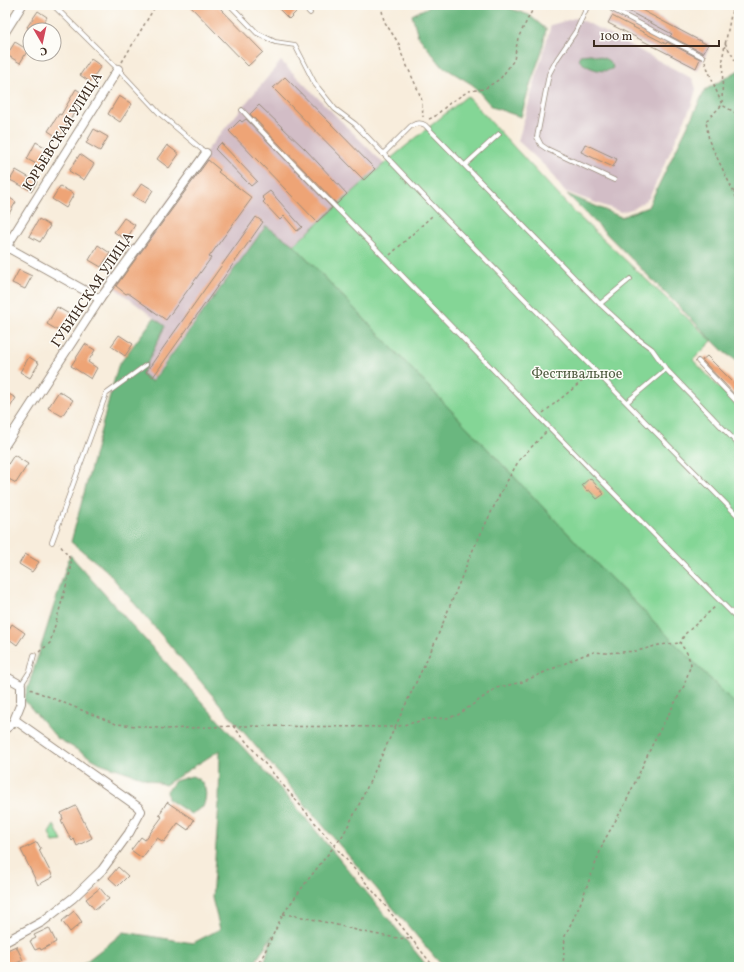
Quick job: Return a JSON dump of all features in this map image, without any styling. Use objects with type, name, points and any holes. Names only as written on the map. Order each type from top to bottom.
[{"type":"street","points":[[5,32],[22,5]]},
{"type":"street","name":"ЮРЬЕВСКАЯ УЛИЦА","points":[[6,247],[118,69]]},
{"type":"street","name":"ГУБИНСКАЯ УЛИЦА","points":[[5,445],[100,299],[206,153]]},
{"type":"street","points":[[6,247],[100,299]]},
{"type":"street","points":[[5,676],[21,685],[21,703],[15,720],[5,729]]},
{"type":"street","points":[[5,942],[42,922],[73,898],[102,870],[130,833],[141,811],[138,807],[15,720]]},
{"type":"lane","points":[[53,5],[118,69],[159,113],[206,153]]},
{"type":"lane","points":[[230,5],[257,33],[275,42],[295,45],[315,84],[323,96],[335,109],[355,124],[438,211],[739,517]]},
{"type":"lane","points":[[303,5],[310,13]]},
{"type":"lane","points":[[588,5],[576,31],[557,59],[549,74],[537,137],[541,145],[547,149],[614,180]]},
{"type":"lane","points":[[609,5],[612,9],[703,57]]},
{"type":"lane","points":[[242,110],[291,163],[386,258],[538,417],[739,620]]},
{"type":"lane","points":[[383,154],[411,126],[416,123],[422,123],[429,128],[600,304],[637,338],[652,349],[666,369],[739,444]]},
{"type":"lane","points":[[465,165],[499,134]]},
{"type":"lane","points":[[600,304],[630,279]]},
{"type":"lane","points":[[698,361],[739,404]]},
{"type":"lane","points":[[53,540],[106,394],[146,365]]},
{"type":"lane","points":[[627,402],[666,369]]},
{"type":"lane","points":[[21,685],[30,671],[34,655]]},
{"type":"path","points":[[118,69],[156,5]]},
{"type":"path","points":[[381,5],[384,21],[390,31],[396,36],[422,101],[422,123]]},
{"type":"path","points":[[422,123],[434,117],[451,102],[469,91],[484,89],[500,79],[514,60],[518,38],[535,5]]},
{"type":"path","points":[[734,5],[722,55],[722,105],[706,122],[709,141],[739,202]]},
{"type":"path","points":[[725,42],[739,66]]},
{"type":"path","points":[[703,57],[722,105],[739,116]]},
{"type":"path","points":[[386,258],[438,211]]},
{"type":"path","points":[[538,417],[595,370]]},
{"type":"path","points":[[242,967],[261,960],[283,914],[343,835],[357,809],[436,640],[471,554],[500,494],[519,460],[550,428]]},
{"type":"path","points":[[34,655],[50,643],[72,564],[69,557],[53,540]]},
{"type":"path","points":[[680,644],[685,634],[721,602]]},
{"type":"path","points":[[21,685],[116,724],[167,729],[233,726],[395,727],[428,719],[447,718],[458,715],[496,688],[522,682],[584,654],[594,652],[605,653],[637,651],[659,645],[680,644]]},
{"type":"path","points":[[563,967],[565,936],[579,907],[604,841],[625,804],[654,741],[684,686],[691,664],[687,652],[680,644]]},
{"type":"path","points":[[233,726],[335,846],[434,967]]},
{"type":"path","points":[[283,914],[301,916],[384,937],[412,939]]},
{"type":"shaded area","points":[[616,5],[634,5],[711,45],[697,71],[606,24]]},
{"type":"shaded area","points":[[575,18],[588,23],[693,79],[696,89],[692,104],[649,198],[635,208],[621,212],[564,191],[547,168],[518,141],[551,25]]},
{"type":"shaded area","points":[[281,61],[384,164],[294,245],[266,226],[151,382],[141,374],[165,326],[111,285],[178,185]]},
{"type":"green space","points":[[432,5],[500,5],[529,15],[546,29],[542,51],[521,117],[492,107],[473,85],[442,66],[418,36],[412,15]]},
{"type":"green space","points":[[591,54],[607,60],[613,68],[605,71],[595,69],[579,60],[580,55]]},
{"type":"green space","points":[[739,70],[739,362],[725,353],[567,194],[621,217],[648,207],[705,90]]},
{"type":"green space","name":"Фестивальное","points":[[467,96],[575,213],[712,341],[693,360],[739,408],[739,708],[596,563],[294,245],[384,164]]},
{"type":"green space","points":[[266,226],[294,245],[596,563],[739,708],[739,967],[443,967],[106,570],[71,542],[118,366],[154,318],[165,326],[142,374],[152,382]]},
{"type":"green space","points":[[70,555],[289,798],[428,967],[263,967],[272,936],[252,967],[79,967],[124,932],[193,943],[220,929],[212,898],[219,804],[220,750],[165,785],[100,763],[57,738],[24,700]]},
{"type":"green space","points":[[192,776],[203,785],[206,798],[203,807],[191,814],[168,799],[167,791],[175,781]]},
{"type":"green space","points":[[54,825],[62,841],[53,842],[49,833]]},
{"type":"building","points":[[189,5],[217,5],[263,52],[248,66]]},
{"type":"building","points":[[275,5],[293,5],[298,10],[289,19]]},
{"type":"building","points":[[617,5],[632,5],[708,45],[703,53],[670,36],[672,34]]},
{"type":"building","points":[[38,11],[47,17],[44,22],[30,22]]},
{"type":"building","points":[[612,16],[666,44],[667,42],[700,59],[696,68],[608,23]]},
{"type":"building","points":[[15,42],[22,46],[22,60],[20,63],[7,55]]},
{"type":"building","points":[[91,59],[101,66],[90,82],[80,75]]},
{"type":"building","points":[[285,77],[375,169],[364,180],[273,88]]},
{"type":"building","points":[[76,89],[85,95],[59,138],[48,131],[59,114],[61,115]]},
{"type":"building","points":[[119,96],[132,104],[120,122],[108,114]]},
{"type":"building","points":[[259,105],[305,149],[347,194],[337,204],[250,114]]},
{"type":"building","points":[[246,119],[332,208],[317,222],[229,131],[240,120],[242,122]]},
{"type":"building","points":[[94,129],[108,137],[100,151],[86,143]]},
{"type":"building","points":[[36,142],[50,150],[42,167],[27,159]]},
{"type":"building","points":[[221,143],[257,181],[251,186],[215,149]]},
{"type":"building","points":[[585,144],[617,159],[613,167],[581,152]]},
{"type":"building","points":[[167,145],[179,154],[169,168],[157,159]]},
{"type":"building","points":[[80,154],[94,164],[84,180],[69,171]]},
{"type":"building","points":[[208,160],[220,170],[218,172],[252,198],[166,320],[116,286]]},
{"type":"building","points":[[16,170],[37,182],[32,191],[10,180]]},
{"type":"building","points":[[142,183],[153,190],[145,203],[133,196]]},
{"type":"building","points":[[60,186],[74,194],[66,208],[52,199]]},
{"type":"building","points":[[270,191],[302,227],[297,231],[284,216],[280,220],[263,202],[265,200],[262,197]]},
{"type":"building","points":[[5,195],[16,202],[5,220]]},
{"type":"building","points":[[256,217],[263,222],[153,377],[146,372]]},
{"type":"building","points":[[124,218],[135,225],[126,240],[114,232]]},
{"type":"building","points":[[39,219],[50,226],[40,242],[29,236]]},
{"type":"building","points":[[98,245],[110,253],[101,267],[89,260]]},
{"type":"building","points":[[19,270],[32,276],[25,289],[12,283]]},
{"type":"building","points":[[57,307],[69,314],[59,331],[47,324]]},
{"type":"building","points":[[119,335],[133,344],[125,356],[111,346]]},
{"type":"building","points":[[85,344],[95,350],[88,362],[97,368],[91,379],[71,366]]},
{"type":"building","points":[[707,356],[739,388],[739,399],[702,360]]},
{"type":"building","points":[[29,357],[39,363],[30,378],[20,372]]},
{"type":"building","points":[[59,391],[73,400],[62,416],[48,408]]},
{"type":"building","points":[[5,392],[16,398],[9,409],[5,407]]},
{"type":"building","points":[[14,455],[28,464],[16,483],[5,477],[5,469]]},
{"type":"building","points":[[590,478],[604,494],[597,499],[582,485]]},
{"type":"building","points":[[25,554],[39,562],[32,572],[19,564]]},
{"type":"building","points":[[12,624],[25,633],[17,645],[5,636]]},
{"type":"building","points":[[167,802],[194,820],[188,830],[178,823],[164,842],[157,838],[142,858],[131,850],[141,837],[145,840],[162,817],[159,815]]},
{"type":"building","points":[[76,806],[92,838],[77,846],[74,839],[72,841],[61,820],[63,819],[61,813]]},
{"type":"building","points":[[37,842],[41,849],[39,850],[53,877],[38,885],[21,850]]},
{"type":"building","points":[[118,867],[128,876],[118,886],[109,878]]},
{"type":"building","points":[[100,888],[109,899],[95,910],[86,899]]},
{"type":"building","points":[[74,911],[82,922],[70,932],[62,921]]},
{"type":"building","points":[[49,928],[56,942],[41,950],[40,948],[35,950],[30,941],[36,938],[34,935]]},
{"type":"building","points":[[16,946],[23,960],[9,967],[8,964],[5,965],[5,951]]}]
